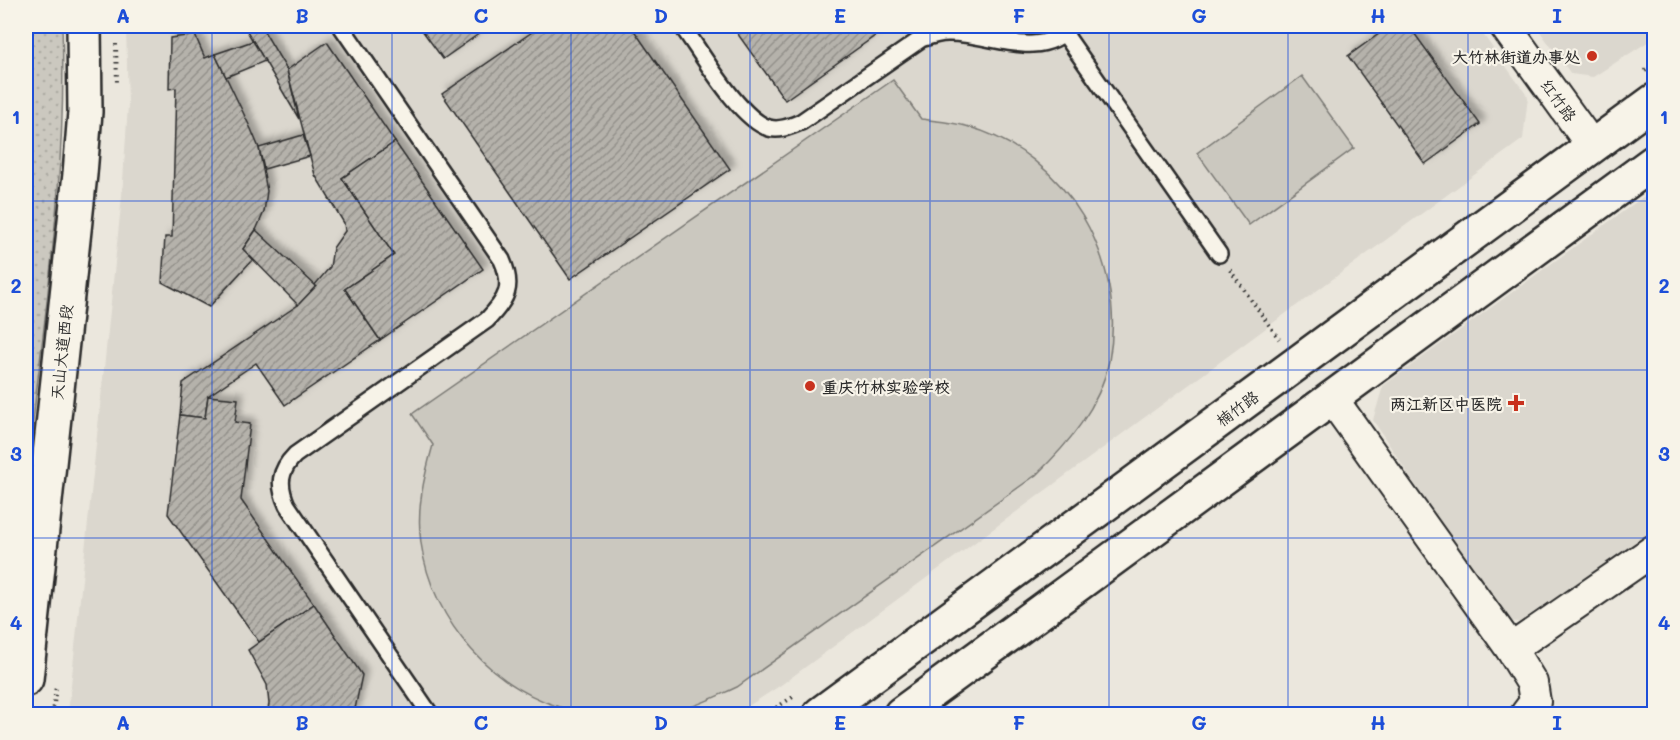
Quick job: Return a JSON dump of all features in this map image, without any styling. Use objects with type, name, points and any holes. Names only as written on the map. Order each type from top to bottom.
[{"type":"main road","name":"天山大道西段","points":[[26,679],[80,174],[85,112],[84,26]]},
{"type":"main road","name":"楠竹路","points":[[820,714],[1654,101]]},
{"type":"main road","points":[[901,714],[1331,396],[1654,162]]},
{"type":"street","name":"红竹路","points":[[1505,26],[1592,146]]},
{"type":"street","points":[[1331,396],[1511,648],[1532,683],[1535,702],[1526,714]]},
{"type":"street","points":[[1511,648],[1654,550]]},
{"type":"lane","points":[[341,26],[502,260],[510,277],[507,293],[487,320],[295,455],[285,465],[281,475],[280,485],[287,505],[430,714]]},
{"type":"lane","points":[[682,26],[744,112],[771,128],[786,128],[801,122],[921,39],[935,34],[949,32],[1023,44],[1039,44],[1068,29],[1219,254]]},
{"type":"path","points":[[1219,254],[1279,339]]},
{"type":"shaded area","points":[[26,26],[62,26],[63,83],[52,254],[26,482]]},
{"type":"shaded area","name":"重庆竹林实验学校","points":[[126,26],[1477,26],[1528,97],[1523,139],[781,685],[736,714],[68,714],[122,196],[128,105]]},
{"type":"shaded area","name":"大竹林街道办事处","points":[[1536,26],[1654,26],[1654,38],[1593,77],[1571,74]]},
{"type":"shaded area","points":[[1302,76],[1354,148],[1249,225],[1197,153]]},
{"type":"shaded area","points":[[893,80],[921,119],[966,126],[1002,140],[1034,160],[1061,186],[1082,216],[1099,250],[1109,286],[1112,323],[1109,361],[1105,378],[1081,424],[1060,451],[1036,475],[737,687],[682,710],[651,714],[594,714],[574,711],[545,702],[518,688],[494,671],[453,627],[438,600],[427,572],[421,543],[420,505],[433,445],[412,414]]},
{"type":"shaded area","name":"两江新区中医院","points":[[1654,189],[1654,530],[1519,622],[1504,621],[1373,420],[1383,386]]},
{"type":"building","points":[[244,26],[261,26],[287,70],[299,119]]},
{"type":"building","points":[[419,26],[490,26],[443,59]]},
{"type":"building","points":[[541,26],[631,26],[730,169],[570,279],[442,94]]},
{"type":"building","points":[[747,26],[889,26],[785,100],[737,33]]},
{"type":"building","points":[[1390,26],[1409,26],[1480,124],[1425,164],[1348,56]]},
{"type":"building","points":[[195,35],[205,58],[215,54],[251,129],[259,148],[267,191],[264,212],[256,230],[243,249],[253,259],[209,307],[162,282],[165,237],[172,237],[176,88],[169,89],[170,38]]},
{"type":"building","points":[[253,41],[265,61],[226,77],[215,54]]},
{"type":"building","points":[[327,42],[395,142],[342,178],[394,255],[345,289],[380,340],[285,405],[256,363],[208,396],[205,418],[180,415],[183,383],[298,305],[330,267],[333,248],[345,231],[344,223],[315,175],[287,70]]},
{"type":"building","points":[[303,135],[310,156],[264,169],[259,148]]},
{"type":"building","points":[[395,142],[483,269],[380,340],[345,289],[394,255],[342,178]]},
{"type":"building","points":[[256,230],[316,286],[298,305],[243,249]]},
{"type":"building","points":[[208,396],[238,399],[235,422],[250,424],[241,500],[314,604],[259,642],[168,514],[180,415],[205,418]]},
{"type":"building","points":[[314,604],[362,675],[354,714],[267,714],[269,704],[267,685],[248,650]]},
{"type":"place","name":"大竹林街道办事处","points":[[1592,56]]},
{"type":"place","name":"重庆竹林实验学校","points":[[810,386]]},
{"type":"place","name":"两江新区中医院","points":[[1516,403]]}]
